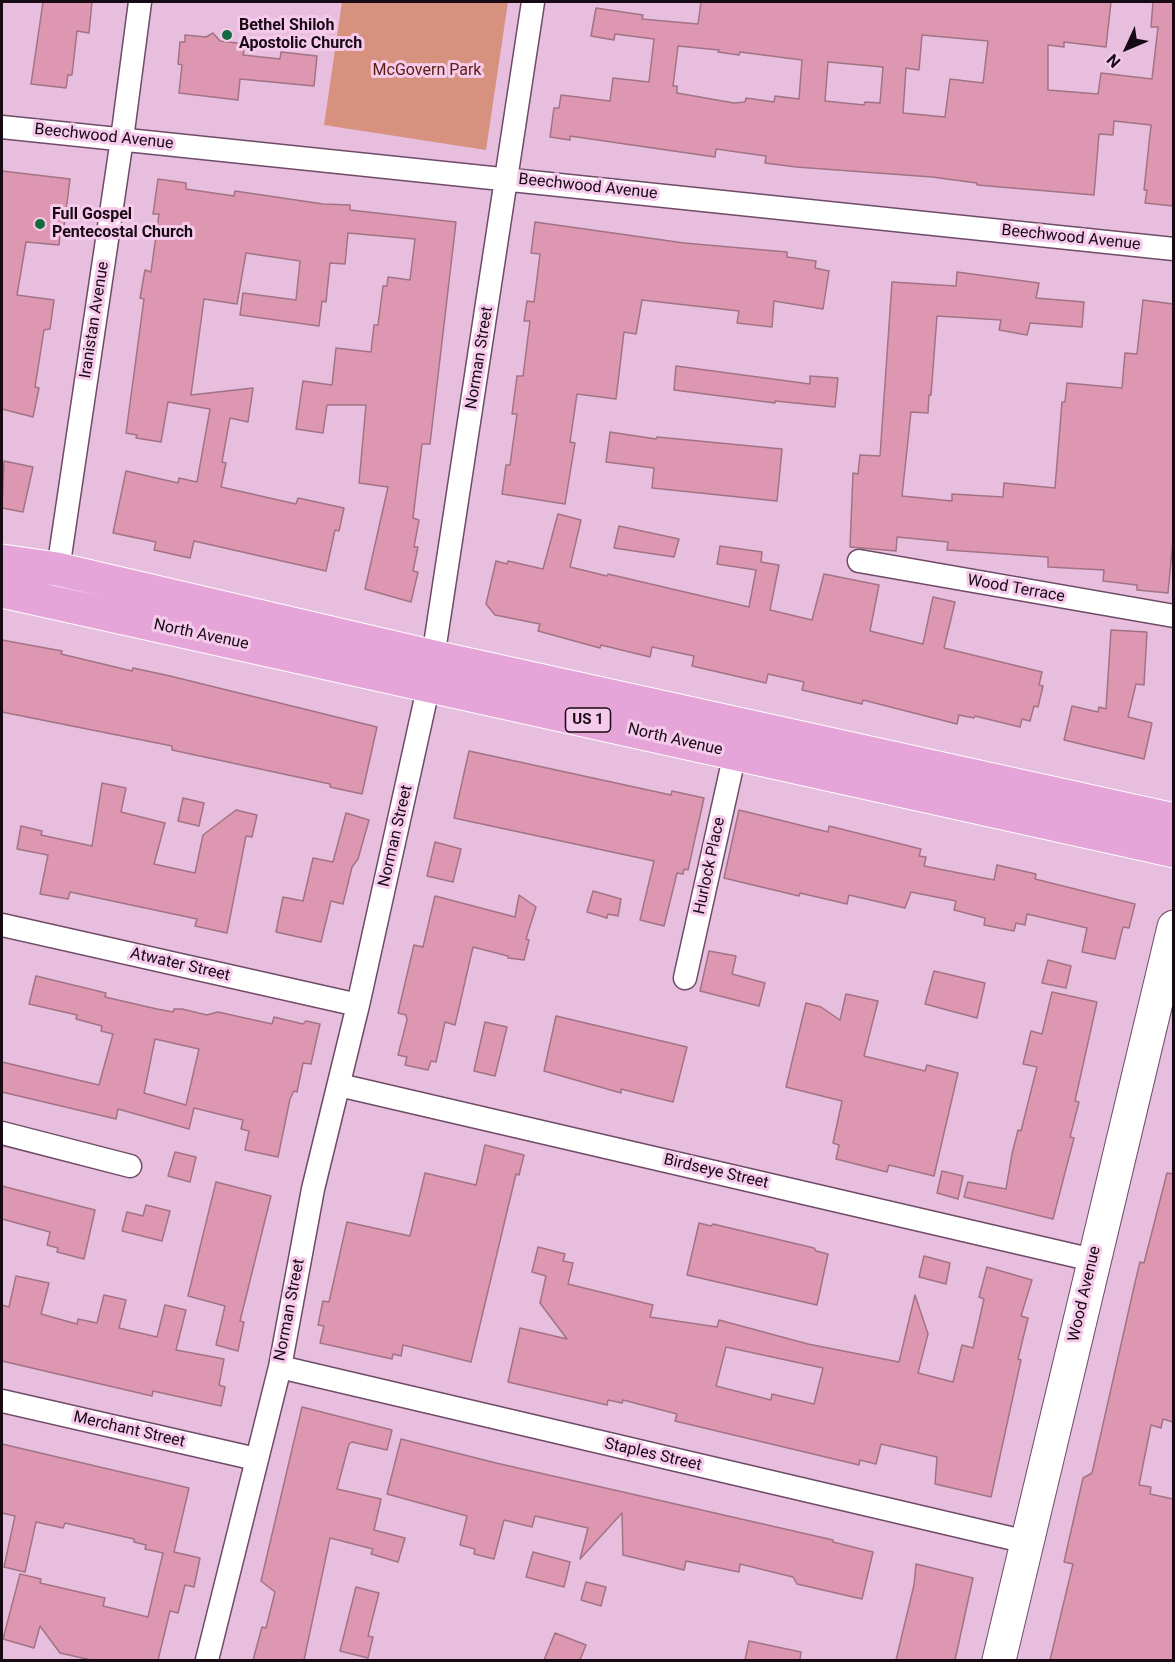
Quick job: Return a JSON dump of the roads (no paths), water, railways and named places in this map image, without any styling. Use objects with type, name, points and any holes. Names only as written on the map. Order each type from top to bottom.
[{"type":"main road","name":"North Avenue","points":[[2,561],[57,569],[735,753],[1173,851]]},
{"type":"main road","name":"North Avenue","points":[[2,591],[54,603],[432,670],[1173,820]]},
{"type":"street","name":"Iranistan Avenue","points":[[54,603],[57,569],[122,139],[140,2]]},
{"type":"street","name":"Norman Street","points":[[207,1660],[280,1367],[314,1189],[358,1005],[432,670],[533,2]]},
{"type":"street","name":"Beechwood Avenue","points":[[2,127],[1173,249]]},
{"type":"street","name":"Wood Terrace","points":[[859,561],[1173,616]]},
{"type":"street","name":"Hurlock Place","points":[[686,978],[735,753]]},
{"type":"street","name":"Atwater Street","points":[[2,925],[358,1005]]},
{"type":"street","name":"Wood Avenue","points":[[999,1660],[1173,927]]},
{"type":"street","name":"Birdseye Street","points":[[339,1085],[1093,1260]]},
{"type":"street","points":[[2,1133],[130,1166]]},
{"type":"street","name":"Staples Street","points":[[280,1367],[1027,1542]]},
{"type":"street","name":"Merchant Street","points":[[2,1401],[256,1459]]},
{"type":"place","name":"Bethel Shiloh Apostolic Church","points":[[227,35]]},
{"type":"place","name":"Full Gospel Pentecostal Church","points":[[40,224]]},
{"type":"park label","name":"McGovern Park","points":[[427,71]]}]
